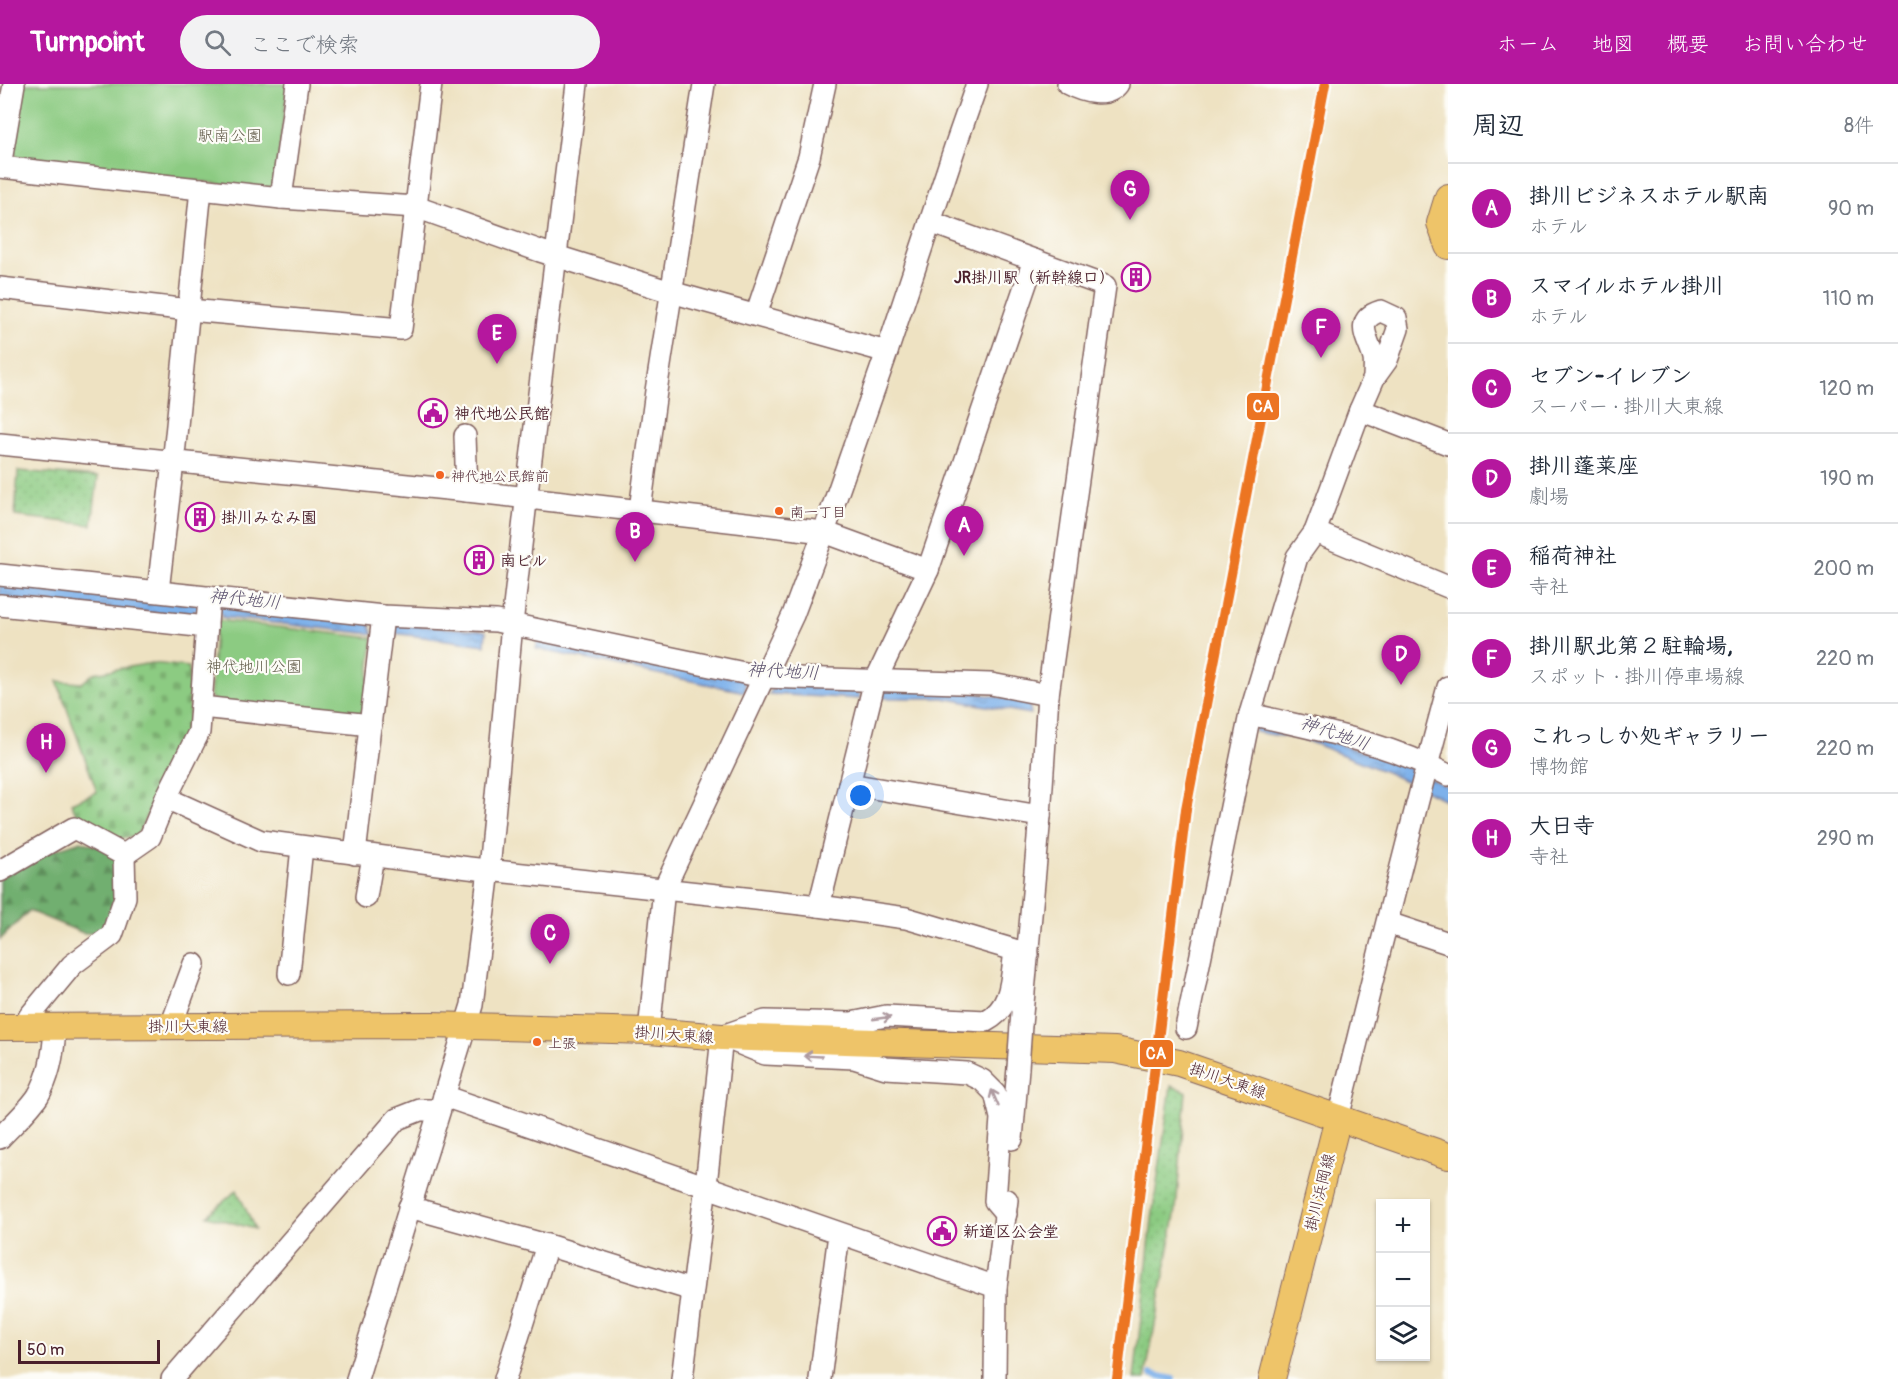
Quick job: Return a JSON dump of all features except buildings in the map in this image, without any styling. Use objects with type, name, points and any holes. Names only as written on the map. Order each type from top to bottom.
[{"type":"main road","points":[[1448,197],[1440,223],[1448,246]]},
{"type":"main road","name":"掛川大東線","points":[[0,1027],[465,1026],[1115,1050],[1179,1064],[1338,1118]]},
{"type":"main road","points":[[1338,1118],[1448,1156]]},
{"type":"main road","name":"掛川浜岡線","points":[[1278,1377],[1338,1118]]},
{"type":"street","points":[[14,84],[0,167],[281,198],[416,207],[557,257],[671,292],[887,352]]},
{"type":"street","points":[[281,198],[297,84]]},
{"type":"street","points":[[0,288],[189,310],[401,329],[431,84]]},
{"type":"street","points":[[357,1379],[472,1005],[489,870],[512,624],[578,84]]},
{"type":"street","points":[[640,510],[704,84]]},
{"type":"street","points":[[756,315],[809,157],[825,84]]},
{"type":"street","points":[[649,1031],[664,889],[793,615],[887,352],[977,84]]},
{"type":"street","points":[[1068,84],[1104,94],[1114,90],[1118,84]]},
{"type":"street","points":[[158,591],[174,460],[201,189]]},
{"type":"street","points":[[930,222],[1105,286],[1048,695],[1040,816],[1021,952],[1021,1025],[1018,1068],[1006,1214],[996,1287],[995,1379]]},
{"type":"street","points":[[819,906],[873,689],[928,570],[1034,260]]},
{"type":"street","points":[[1186,1028],[1250,714],[1296,557],[1315,532],[1374,378]]},
{"type":"street","points":[[1360,410],[1448,444]]},
{"type":"street","points":[[465,436],[467,491]]},
{"type":"street","points":[[0,444],[527,497],[824,532],[928,570]]},
{"type":"street","points":[[1315,532],[1448,587]]},
{"type":"street","points":[[0,574],[158,591],[208,611]]},
{"type":"street","points":[[0,605],[208,611],[383,623],[496,621],[762,677],[873,689],[949,681],[991,684],[1048,695]]},
{"type":"street","points":[[124,855],[150,837],[166,798],[199,732],[208,611]]},
{"type":"street","points":[[366,897],[364,855],[371,725],[383,623]]},
{"type":"street","points":[[1338,1118],[1412,820],[1448,687]]},
{"type":"street","points":[[201,707],[371,725]]},
{"type":"street","points":[[1250,714],[1360,740],[1427,764],[1448,775]]},
{"type":"street","points":[[849,784],[1040,816]]},
{"type":"street","points":[[166,798],[261,841],[906,918],[1021,952]]},
{"type":"street","points":[[0,871],[74,828],[124,855]]},
{"type":"street","points":[[289,974],[302,847]]},
{"type":"street","points":[[29,1027],[29,1017],[72,965],[112,935],[125,897],[124,855]]},
{"type":"street","points":[[1388,923],[1448,943]]},
{"type":"street","points":[[722,1037],[765,1021],[851,1023],[886,1016],[986,1021],[997,1015],[1007,1001],[1021,952]]},
{"type":"street","points":[[171,1026],[194,964]]},
{"type":"street","points":[[0,1138],[37,1097],[45,1082],[53,1050],[55,1027]]},
{"type":"street","points":[[722,1037],[765,1054],[854,1058],[886,1068],[967,1073],[982,1080],[995,1093],[1001,1118],[995,1201],[1006,1214]]},
{"type":"street","points":[[682,1379],[722,1037]]},
{"type":"street","points":[[172,1379],[398,1119],[442,1103],[706,1185],[838,1234],[996,1287]]},
{"type":"street","points":[[409,1207],[547,1245],[692,1290]]},
{"type":"street","points":[[820,1379],[838,1234]]},
{"type":"street","points":[[505,1379],[547,1245]]},
{"type":"green space","name":"駅南公園","points":[[22,84],[288,84],[275,184],[266,190],[18,158],[12,151]]},
{"type":"green space","points":[[18,471],[98,477],[92,525],[15,516]]},
{"type":"green space","name":"神代地川公園","points":[[216,620],[373,638],[365,712],[358,719],[216,703],[210,696]]},
{"type":"green space","points":[[152,663],[189,667],[189,726],[137,836],[119,839],[80,821],[71,803],[97,792],[57,681],[82,683],[94,673]]},
{"type":"green space","points":[[81,841],[124,855],[111,934],[83,933],[29,911],[0,940],[0,878],[42,854]]},
{"type":"green space","points":[[1171,1086],[1186,1091],[1176,1210],[1145,1379],[1134,1379],[1153,1210]]},
{"type":"green space","points":[[237,1190],[255,1229],[207,1216]]},
{"type":"water","points":[[0,581],[194,603],[193,617],[0,598]]},
{"type":"water","points":[[225,604],[369,622],[373,634],[221,617]]},
{"type":"water","points":[[395,624],[486,631],[485,645],[393,633]]},
{"type":"water","points":[[538,637],[745,680],[745,692],[536,649]]},
{"type":"water","points":[[777,682],[857,685],[860,699],[769,694]]},
{"type":"water","points":[[888,686],[943,688],[1029,702],[1031,714],[943,698],[882,698]]},
{"type":"water","points":[[1257,721],[1391,760],[1448,787],[1448,801],[1386,772],[1305,740],[1255,732]]},
{"type":"waterway","name":"神代地川","points":[[185,606],[229,611]]},
{"type":"waterway","points":[[1151,1374],[1173,1379]]},
{"type":"transit line","name":"CA","points":[[1117,1379],[1186,809],[1325,84]]},
{"type":"place","name":"これっしか処ギャラリー","points":[[1130,220]]},
{"type":"place","name":"JR掛川駅（新幹線口）","points":[[1136,277]]},
{"type":"place","name":"掛川駅北第２駐輪場,","points":[[1321,358]]},
{"type":"place","name":"稲荷神社","points":[[497,364]]},
{"type":"place","name":"神代地公民館","points":[[433,413]]},
{"type":"place","name":"神代地公民館前","points":[[440,475]]},
{"type":"place","name":"南一丁目","points":[[779,511]]},
{"type":"place","name":"掛川みなみ園","points":[[200,517]]},
{"type":"place","name":"掛川ビジネスホテル駅南","points":[[964,556]]},
{"type":"place","name":"南ビル","points":[[479,560]]},
{"type":"place","name":"スマイルホテル掛川","points":[[635,562]]},
{"type":"place","name":"掛川蓬莱座","points":[[1401,685]]},
{"type":"place","name":"大日寺","points":[[46,773]]},
{"type":"place","name":"セブン-イレブン","points":[[550,964]]},
{"type":"place","name":"上張","points":[[537,1042]]},
{"type":"place","name":"新道区公会堂","points":[[942,1231]]}]
